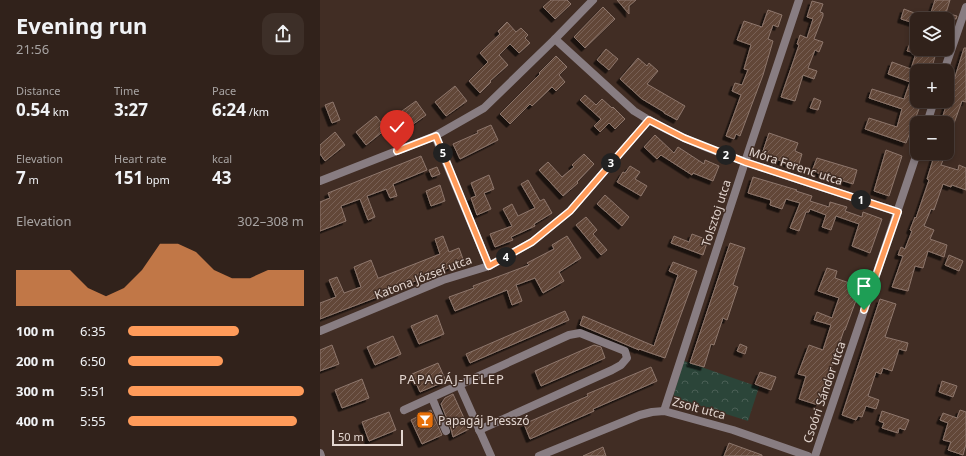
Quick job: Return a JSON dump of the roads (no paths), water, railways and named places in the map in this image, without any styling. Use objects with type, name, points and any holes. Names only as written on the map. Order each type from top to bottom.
[{"type":"street","points":[[320,181],[436,136],[484,108],[593,0]]},
{"type":"street","name":"Tolsztoj utca","points":[[664,411],[799,0]]},
{"type":"street","points":[[946,64],[966,7]]},
{"type":"street","name":"Móra Ferenc utca","points":[[556,38],[634,111],[684,138],[745,162],[898,212]]},
{"type":"street","name":"Katona József utca","points":[[320,332],[442,280],[489,266],[532,242],[570,211],[649,120]]},
{"type":"street","points":[[436,136],[489,266]]},
{"type":"street","name":"Csoóri Sándor utca","points":[[815,456],[915,160]]},
{"type":"street","points":[[404,410],[569,335],[580,333],[625,351],[627,358],[622,365],[479,430]]},
{"type":"street","points":[[459,384],[491,456]]},
{"type":"street","points":[[432,398],[446,431]]},
{"type":"street","name":"Zsolt utca","points":[[541,456],[640,415],[664,411],[733,430],[808,456]]},
{"type":"place","name":"Papagáj Presszó","points":[[425,420]]},
{"type":"district","name":"PAPAGÁJ-TELEP","points":[[452,379]]}]
